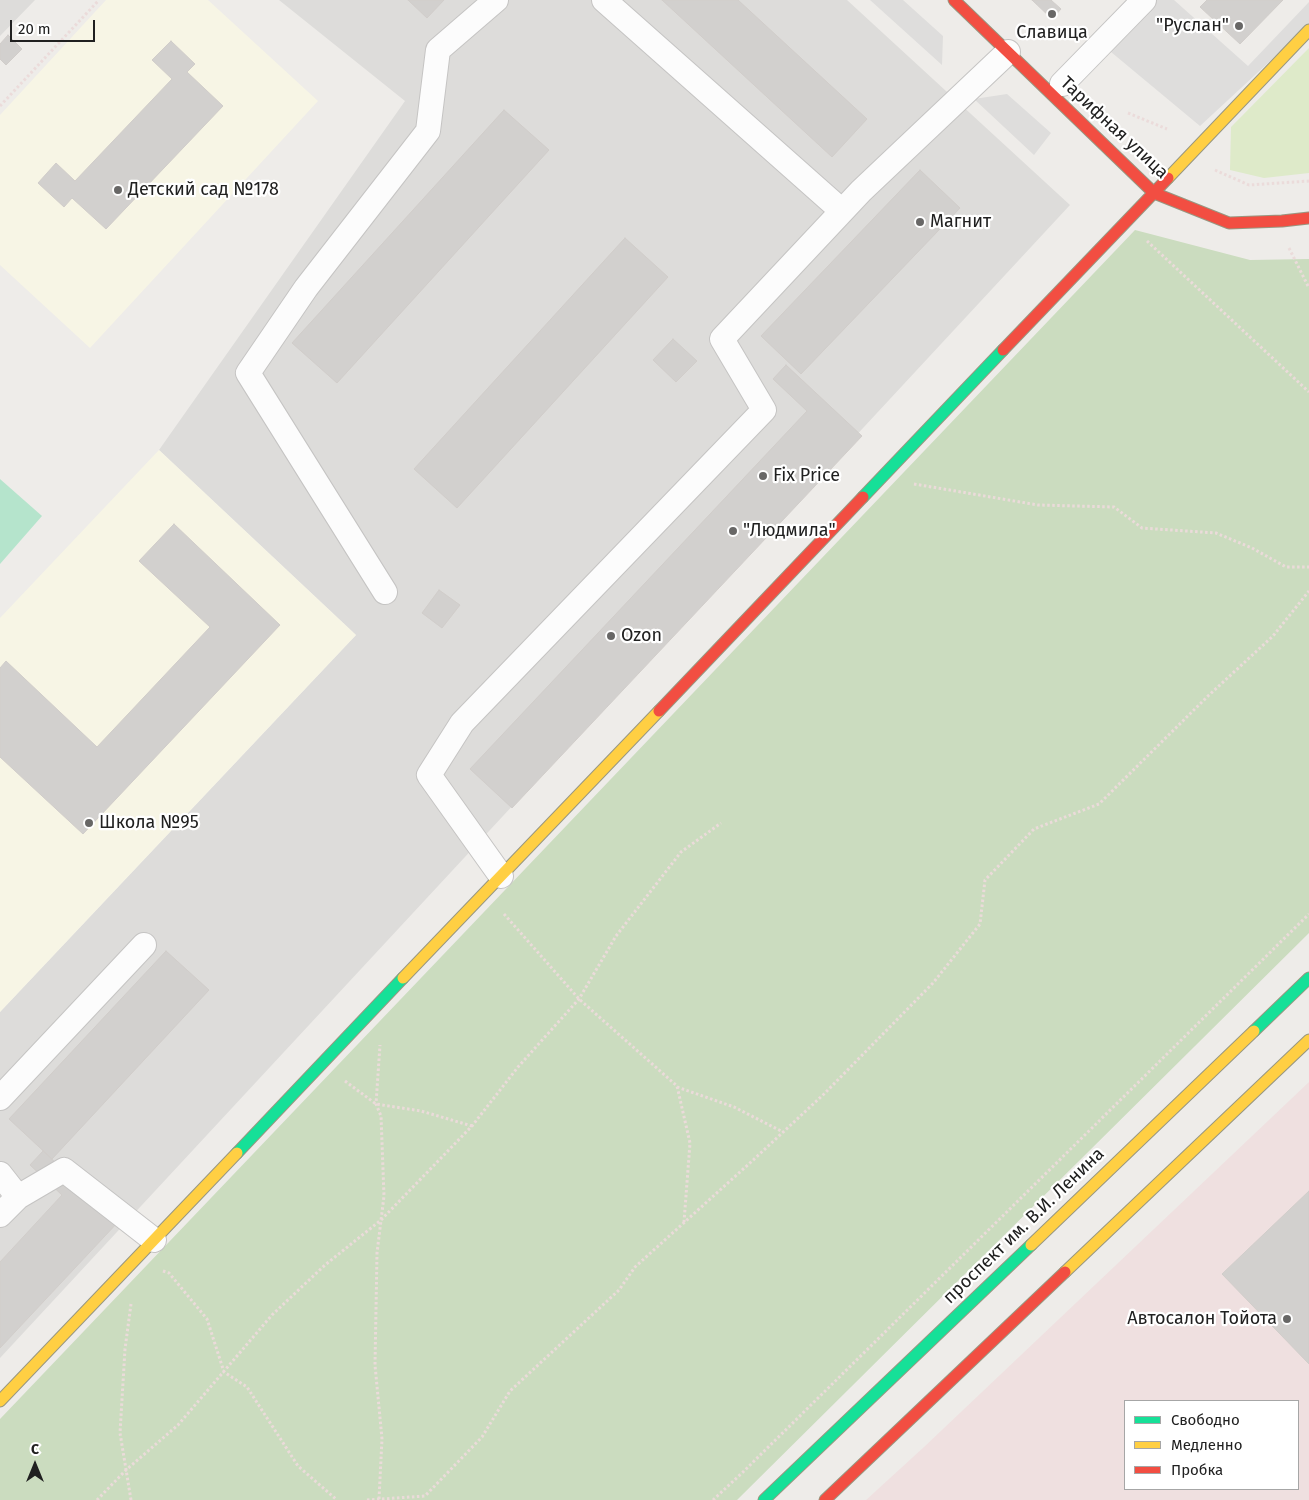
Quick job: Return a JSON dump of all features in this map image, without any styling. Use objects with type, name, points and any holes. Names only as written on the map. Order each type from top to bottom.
[{"type":"street","points":[[385,592],[248,373],[306,288],[428,131],[438,50],[496,0]]},
{"type":"street","points":[[604,0],[842,211]]},
{"type":"street","name":"Тарифная улица","points":[[954,0],[1154,193],[1229,223],[1309,218]]},
{"type":"street","points":[[1062,84],[1144,0]]},
{"type":"street","points":[[0,1401],[1309,30]]},
{"type":"street","points":[[502,876],[429,775],[462,723],[764,410],[722,339],[861,191],[1008,52]]},
{"type":"street","points":[[0,1098],[144,945]]},
{"type":"street","name":"проспект им. В.И. Ленина","points":[[764,1500],[1309,978]]},
{"type":"street","points":[[825,1500],[1309,1040]]},
{"type":"street","points":[[0,1215],[18,1197],[64,1170],[154,1240]]},
{"type":"street","points":[[0,1174],[18,1197]]},
{"type":"path","points":[[0,106],[99,0]]},
{"type":"path","points":[[1128,113],[1168,129]]},
{"type":"path","points":[[1215,170],[1249,185],[1309,181]]},
{"type":"path","points":[[1126,222],[1309,392]]},
{"type":"path","points":[[1288,246],[1309,288]]},
{"type":"path","points":[[879,481],[922,485],[1038,505],[1114,507],[1142,528],[1216,533],[1252,548],[1286,567],[1309,566]]},
{"type":"path","points":[[366,1500],[425,1496],[482,1437],[510,1391],[619,1290],[635,1267],[831,1087],[939,976],[980,924],[984,880],[1034,829],[1099,804],[1208,696],[1273,636],[1309,591]]},
{"type":"path","points":[[97,1500],[126,1470],[178,1425],[272,1315],[325,1265],[381,1220],[472,1126],[518,1067],[579,999],[616,936],[681,852],[721,823]]},
{"type":"path","points":[[485,894],[579,999],[677,1086],[734,1107],[783,1132]]},
{"type":"path","points":[[713,1500],[1309,914]]},
{"type":"path","points":[[371,1012],[380,1040],[376,1104],[381,1116],[384,1196],[378,1254],[375,1365],[382,1439],[379,1499]]},
{"type":"path","points":[[322,1064],[376,1104],[421,1111],[472,1126]]},
{"type":"path","points":[[677,1086],[690,1143],[684,1222]]},
{"type":"path","points":[[137,1258],[168,1273],[207,1319],[224,1372],[247,1387],[298,1466],[337,1500]]},
{"type":"path","points":[[131,1303],[125,1349],[120,1433],[131,1500]]},
{"type":"shaded area","points":[[0,0],[35,0],[0,36]]},
{"type":"shaded area","name":"Детский сад №178","points":[[106,0],[208,0],[318,101],[90,348],[0,265],[0,115]]},
{"type":"shaded area","points":[[279,0],[847,0],[1070,205],[0,1358],[0,1012],[356,635],[159,450],[405,101]]},
{"type":"shaded area","points":[[870,0],[903,0],[943,36],[942,65]]},
{"type":"shaded area","points":[[1151,0],[1174,0],[1248,66],[1309,2],[1309,25],[1200,126],[1105,47]]},
{"type":"shaded area","points":[[1007,94],[1051,133],[1034,155],[974,99]]},
{"type":"shaded area","name":"Школа №95","points":[[159,450],[356,635],[0,1012],[0,618]]},
{"type":"shaded area","points":[[1309,1082],[1309,1500],[866,1500],[924,1447]]},
{"type":"green space","points":[[1309,48],[1309,173],[1264,178],[1230,170],[1231,127]]},
{"type":"green space","points":[[1135,230],[1250,260],[1309,259],[1309,933],[737,1500],[0,1500],[0,1419]]},
{"type":"green space","points":[[0,479],[42,516],[0,564]]},
{"type":"building","points":[[408,0],[444,0],[427,18]]},
{"type":"building","points":[[662,0],[738,0],[867,119],[832,157]]},
{"type":"building","name":"Славица","points":[[1032,0],[1051,0],[1061,9],[1052,19]]},
{"type":"building","name":"\"Руслан\"","points":[[1207,0],[1283,0],[1240,44],[1200,7]]},
{"type":"building","points":[[8,35],[22,49],[6,65],[0,59],[0,44]]},
{"type":"building","points":[[171,41],[195,64],[187,72],[223,106],[106,229],[72,198],[64,207],[38,183],[56,163],[75,181],[172,79],[152,60]]},
{"type":"building","points":[[504,110],[549,150],[337,383],[292,343]]},
{"type":"building","points":[[920,170],[960,208],[801,374],[761,336]]},
{"type":"building","points":[[625,238],[668,277],[457,508],[414,469]]},
{"type":"building","points":[[673,339],[697,361],[676,382],[653,360]]},
{"type":"building","name":"\"Людмила\"","points":[[786,365],[862,436],[512,808],[470,769],[807,411],[773,379]]},
{"type":"building","points":[[174,524],[280,625],[83,834],[0,757],[0,668],[6,661],[97,747],[210,627],[139,561]]},
{"type":"building","points":[[439,590],[460,605],[442,628],[422,613]]},
{"type":"building","points":[[166,951],[209,990],[52,1159],[9,1119]]},
{"type":"building","points":[[43,1151],[119,1221],[0,1348],[0,1262],[62,1195],[30,1165]]},
{"type":"building","name":"Автосалон Тойота","points":[[1309,1191],[1309,1364],[1222,1274]]},
{"type":"traffic: fast","points":[[863,497],[1003,350]]},
{"type":"traffic: fast","points":[[237,1153],[403,978]]},
{"type":"traffic: fast","points":[[1254,1031],[1309,978]]},
{"type":"traffic: fast","points":[[764,1500],[1031,1245]]},
{"type":"traffic: slow","points":[[1168,178],[1309,30]]},
{"type":"traffic: slow","points":[[403,978],[659,711]]},
{"type":"traffic: slow","points":[[1031,1245],[1254,1031]]},
{"type":"traffic: slow","points":[[1065,1272],[1309,1040]]},
{"type":"traffic: slow","points":[[0,1401],[237,1153]]},
{"type":"traffic: jam","points":[[954,0],[1154,193],[1229,223],[1309,218]]},
{"type":"traffic: jam","points":[[1003,350],[1168,178]]},
{"type":"traffic: jam","points":[[659,711],[863,497]]},
{"type":"traffic: jam","points":[[825,1500],[1065,1272]]},
{"type":"place","name":"Славица","points":[[1052,14]]},
{"type":"place","name":"\"Руслан\"","points":[[1239,26]]},
{"type":"place","name":"Детский сад №178","points":[[118,190]]},
{"type":"place","name":"Магнит","points":[[920,222]]},
{"type":"place","name":"Fix Price","points":[[763,476]]},
{"type":"place","name":"\"Людмила\"","points":[[733,531]]},
{"type":"place","name":"Ozon","points":[[611,636]]},
{"type":"place","name":"Школа №95","points":[[89,823]]},
{"type":"place","name":"Автосалон Тойота","points":[[1287,1319]]}]
